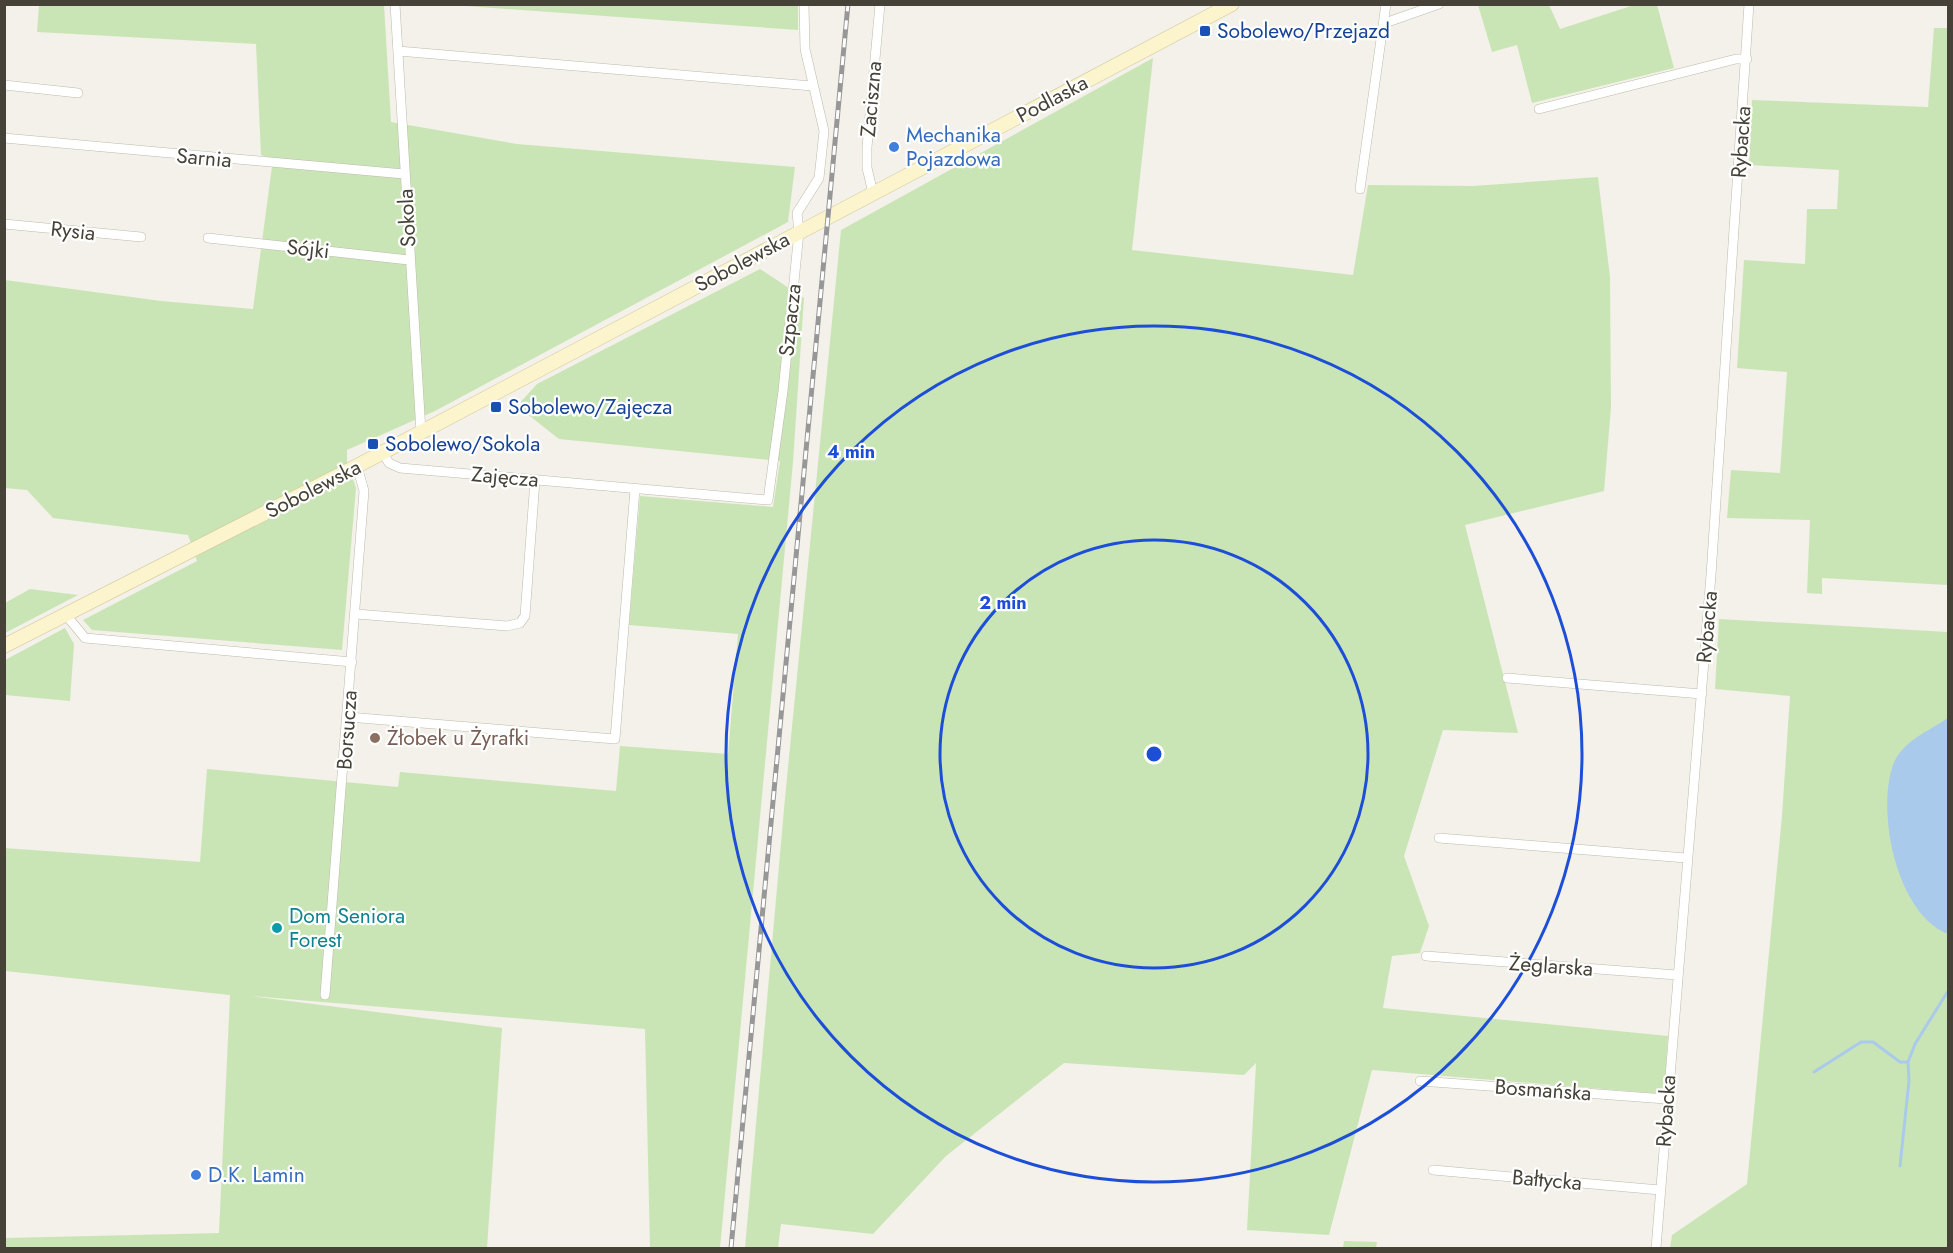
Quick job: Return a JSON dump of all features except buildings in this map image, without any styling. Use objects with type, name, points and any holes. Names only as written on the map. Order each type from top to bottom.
[{"type":"street","name":"Sokola","points":[[395,4],[421,432]]},
{"type":"street","name":"Szpacza","points":[[768,500],[799,232],[797,213],[819,178],[822,159],[824,131],[805,49],[804,4]]},
{"type":"street","name":"Zaciszna","points":[[873,193],[867,168],[867,147],[880,4]]},
{"type":"street","name":"Podlaska","points":[[873,193],[1232,4]]},
{"type":"street","points":[[1360,189],[1386,4]]},
{"type":"street","points":[[1384,23],[1439,4]]},
{"type":"street","name":"Rybacka","points":[[1656,1248],[1686,858],[1702,694],[1749,4]]},
{"type":"street","points":[[399,51],[812,86]]},
{"type":"street","points":[[1539,110],[1736,59],[1747,59]]},
{"type":"street","points":[[4,85],[78,93]]},
{"type":"street","name":"Sarnia","points":[[4,138],[404,174]]},
{"type":"street","name":"Sobolewska","points":[[4,646],[382,453],[873,193]]},
{"type":"street","name":"Rysia","points":[[4,224],[141,237]]},
{"type":"street","name":"Sójki","points":[[208,238],[409,260]]},
{"type":"street","name":"Zajęcza","points":[[382,453],[389,463],[400,468],[768,500]]},
{"type":"street","name":"Borsucza","points":[[325,995],[364,491],[357,466]]},
{"type":"street","points":[[356,614],[507,626],[520,623],[525,616],[535,480]]},
{"type":"street","points":[[348,717],[615,739],[635,489]]},
{"type":"street","points":[[66,615],[85,638],[352,662]]},
{"type":"street","points":[[1507,678],[1702,694]]},
{"type":"street","points":[[1439,838],[1686,858]]},
{"type":"street","name":"Żeglarska","points":[[1426,956],[1677,975]]},
{"type":"street","name":"Bosmańska","points":[[1420,1081],[1666,1099]]},
{"type":"street","name":"Bałtycka","points":[[1433,1170],[1660,1190]]},
{"type":"green space","points":[[39,5],[384,5],[391,122],[517,144],[795,167],[788,222],[435,411],[347,450],[347,462],[356,488],[342,650],[92,630],[83,620],[197,561],[188,535],[53,518],[27,490],[5,488],[5,280],[161,301],[253,309],[273,159],[261,155],[256,44],[37,32]]},
{"type":"green space","points":[[453,5],[798,5],[798,30]]},
{"type":"green space","points":[[1478,5],[1549,5],[1560,29],[1634,5],[1657,5],[1674,68],[1532,103],[1517,45],[1492,52]]},
{"type":"green space","points":[[1934,28],[1948,28],[1948,585],[1822,578],[1822,594],[1807,593],[1810,520],[1727,518],[1731,470],[1780,473],[1787,372],[1737,368],[1744,260],[1805,264],[1807,209],[1837,209],[1839,170],[1749,165],[1752,100],[1928,107]]},
{"type":"green space","points":[[1153,58],[1132,250],[1353,275],[1368,185],[1473,186],[1598,177],[1610,277],[1611,407],[1604,491],[1465,525],[1518,733],[1443,730],[1404,856],[1429,926],[1420,953],[1392,956],[1383,1008],[1668,1036],[1664,1094],[1372,1070],[1329,1235],[1247,1230],[1256,1063],[1244,1075],[1064,1063],[946,1156],[873,1234],[781,1224],[778,1248],[745,1248],[785,798],[841,230]]},
{"type":"green space","points":[[760,269],[804,298],[793,462],[720,1248],[650,1248],[645,1029],[251,996],[502,1028],[487,1248],[5,1248],[5,1238],[219,1233],[230,995],[5,971],[4,848],[200,862],[207,769],[398,787],[400,772],[616,791],[620,746],[728,754],[738,634],[629,625],[640,496],[773,507],[780,461],[559,439],[517,406],[537,384]]},
{"type":"green space","points":[[30,589],[78,595],[5,633],[5,603]]},
{"type":"green space","points":[[1719,619],[1948,632],[1948,1248],[1670,1248],[1672,1235],[1747,1184],[1782,816],[1790,696],[1715,689]]},
{"type":"green space","points":[[65,628],[74,644],[70,701],[5,695],[5,660]]},
{"type":"green space","points":[[1344,1241],[1377,1242],[1376,1248],[1343,1248]]},
{"type":"water","points":[[1948,718],[1948,934],[1930,923],[1916,906],[1904,884],[1889,834],[1887,809],[1888,785],[1897,757],[1909,743]]},
{"type":"waterway","points":[[1900,1166],[1909,1081],[1908,1062],[1915,1044],[1948,991]]},
{"type":"waterway","points":[[1814,1072],[1861,1042],[1873,1042],[1900,1062],[1908,1062]]},
{"type":"railway","points":[[731,1248],[848,4]]},
{"type":"place","name":"Sobolewo/Przejazd","points":[[1205,31]]},
{"type":"place","name":"Mechanika Pojazdowa","points":[[894,147]]},
{"type":"place","name":"Sobolewo/Zajęcza","points":[[496,407]]},
{"type":"place","name":"Sobolewo/Sokola","points":[[373,444]]},
{"type":"place","name":"Żłobek u Żyrafki","points":[[375,738]]},
{"type":"place","name":"Dom Seniora Forest","points":[[277,928]]},
{"type":"place","name":"D.K. Lamin","points":[[196,1175]]}]
